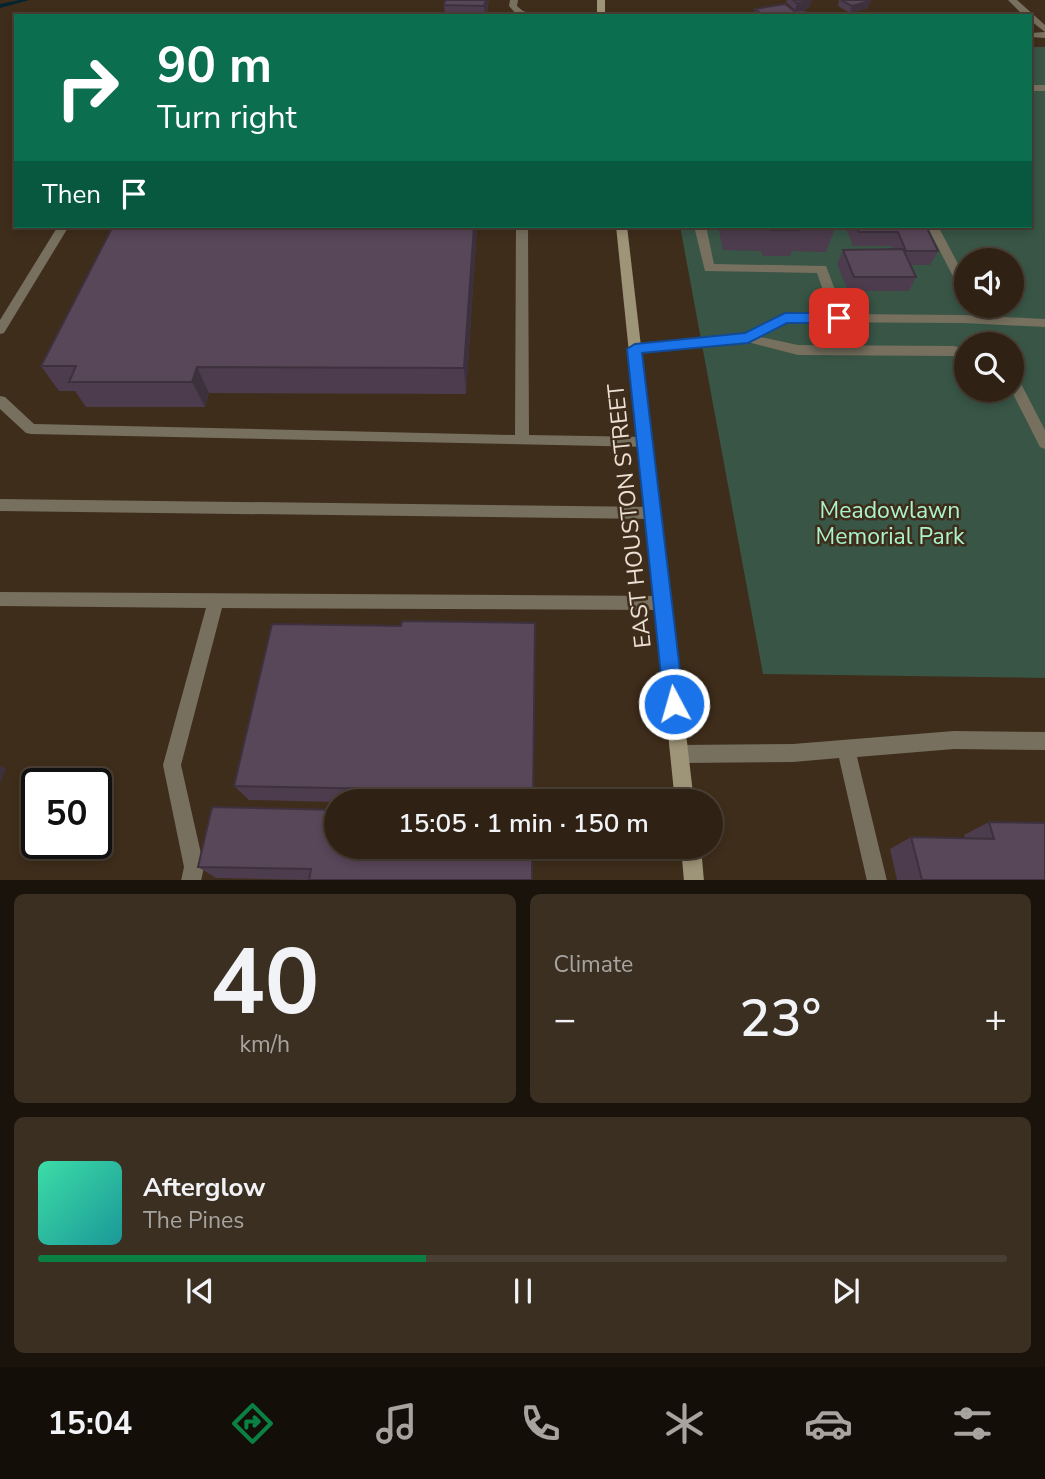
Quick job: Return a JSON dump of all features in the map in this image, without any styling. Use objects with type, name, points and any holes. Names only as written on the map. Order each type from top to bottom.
[{"type":"main road","name":"EAST HOUSTON STREET","points":[[621,228],[684,789]]},
{"type":"main road","points":[[692,859],[694,880]]},
{"type":"lane","points":[[514,0],[513,6],[524,14]]},
{"type":"lane","points":[[1012,0],[1028,14]]},
{"type":"lane","points":[[1032,18],[1045,32]]},
{"type":"lane","points":[[0,330],[62,228]]},
{"type":"lane","points":[[522,228],[522,440]]},
{"type":"lane","points":[[700,228],[709,268],[822,269],[839,318]]},
{"type":"lane","points":[[933,228],[954,267]]},
{"type":"lane","points":[[748,338],[785,318],[1045,323]]},
{"type":"lane","points":[[635,349],[748,338],[798,350],[954,351]]},
{"type":"lane","points":[[0,401],[31,429],[645,443]]},
{"type":"lane","points":[[1024,402],[1045,443]]},
{"type":"lane","points":[[0,505],[653,513]]},
{"type":"lane","points":[[0,599],[663,603]]},
{"type":"lane","points":[[191,880],[194,867],[172,765],[216,601]]},
{"type":"lane","points":[[680,754],[793,753],[954,740],[1045,741]]},
{"type":"lane","points":[[846,749],[877,880]]},
{"type":"green space","name":"Meadowlawn Memorial Park","points":[[1032,47],[1045,47],[1045,678],[763,674],[680,228],[1032,228]]},
{"type":"building","points":[[445,0],[486,0],[484,6],[444,5]]},
{"type":"building","points":[[793,0],[809,0],[811,1],[797,3]]},
{"type":"building","points":[[841,0],[868,0],[870,1],[852,6]]},
{"type":"building","points":[[785,4],[794,11],[804,10],[809,14],[761,14],[755,9]]},
{"type":"building","points":[[112,228],[474,228],[464,368],[197,367],[192,382],[69,382],[76,366],[41,366]]},
{"type":"building","points":[[770,228],[799,230],[771,230]]},
{"type":"building","points":[[857,228],[927,228],[938,251],[906,251],[898,232],[859,232]]},
{"type":"building","points":[[903,249],[916,277],[854,277],[843,250]]},
{"type":"building","points":[[402,621],[535,623],[533,789],[234,786],[272,624],[401,626]]},
{"type":"building","points":[[212,807],[324,810],[324,859],[532,859],[532,880],[309,880],[311,869],[198,867]]},
{"type":"building","points":[[989,822],[1045,823],[1045,880],[922,880],[911,837],[994,839]]},
{"type":"waterway","points":[[0,6],[27,0]]},
{"type":"route","points":[[674,704],[635,349],[748,338],[785,318],[839,318]]}]
